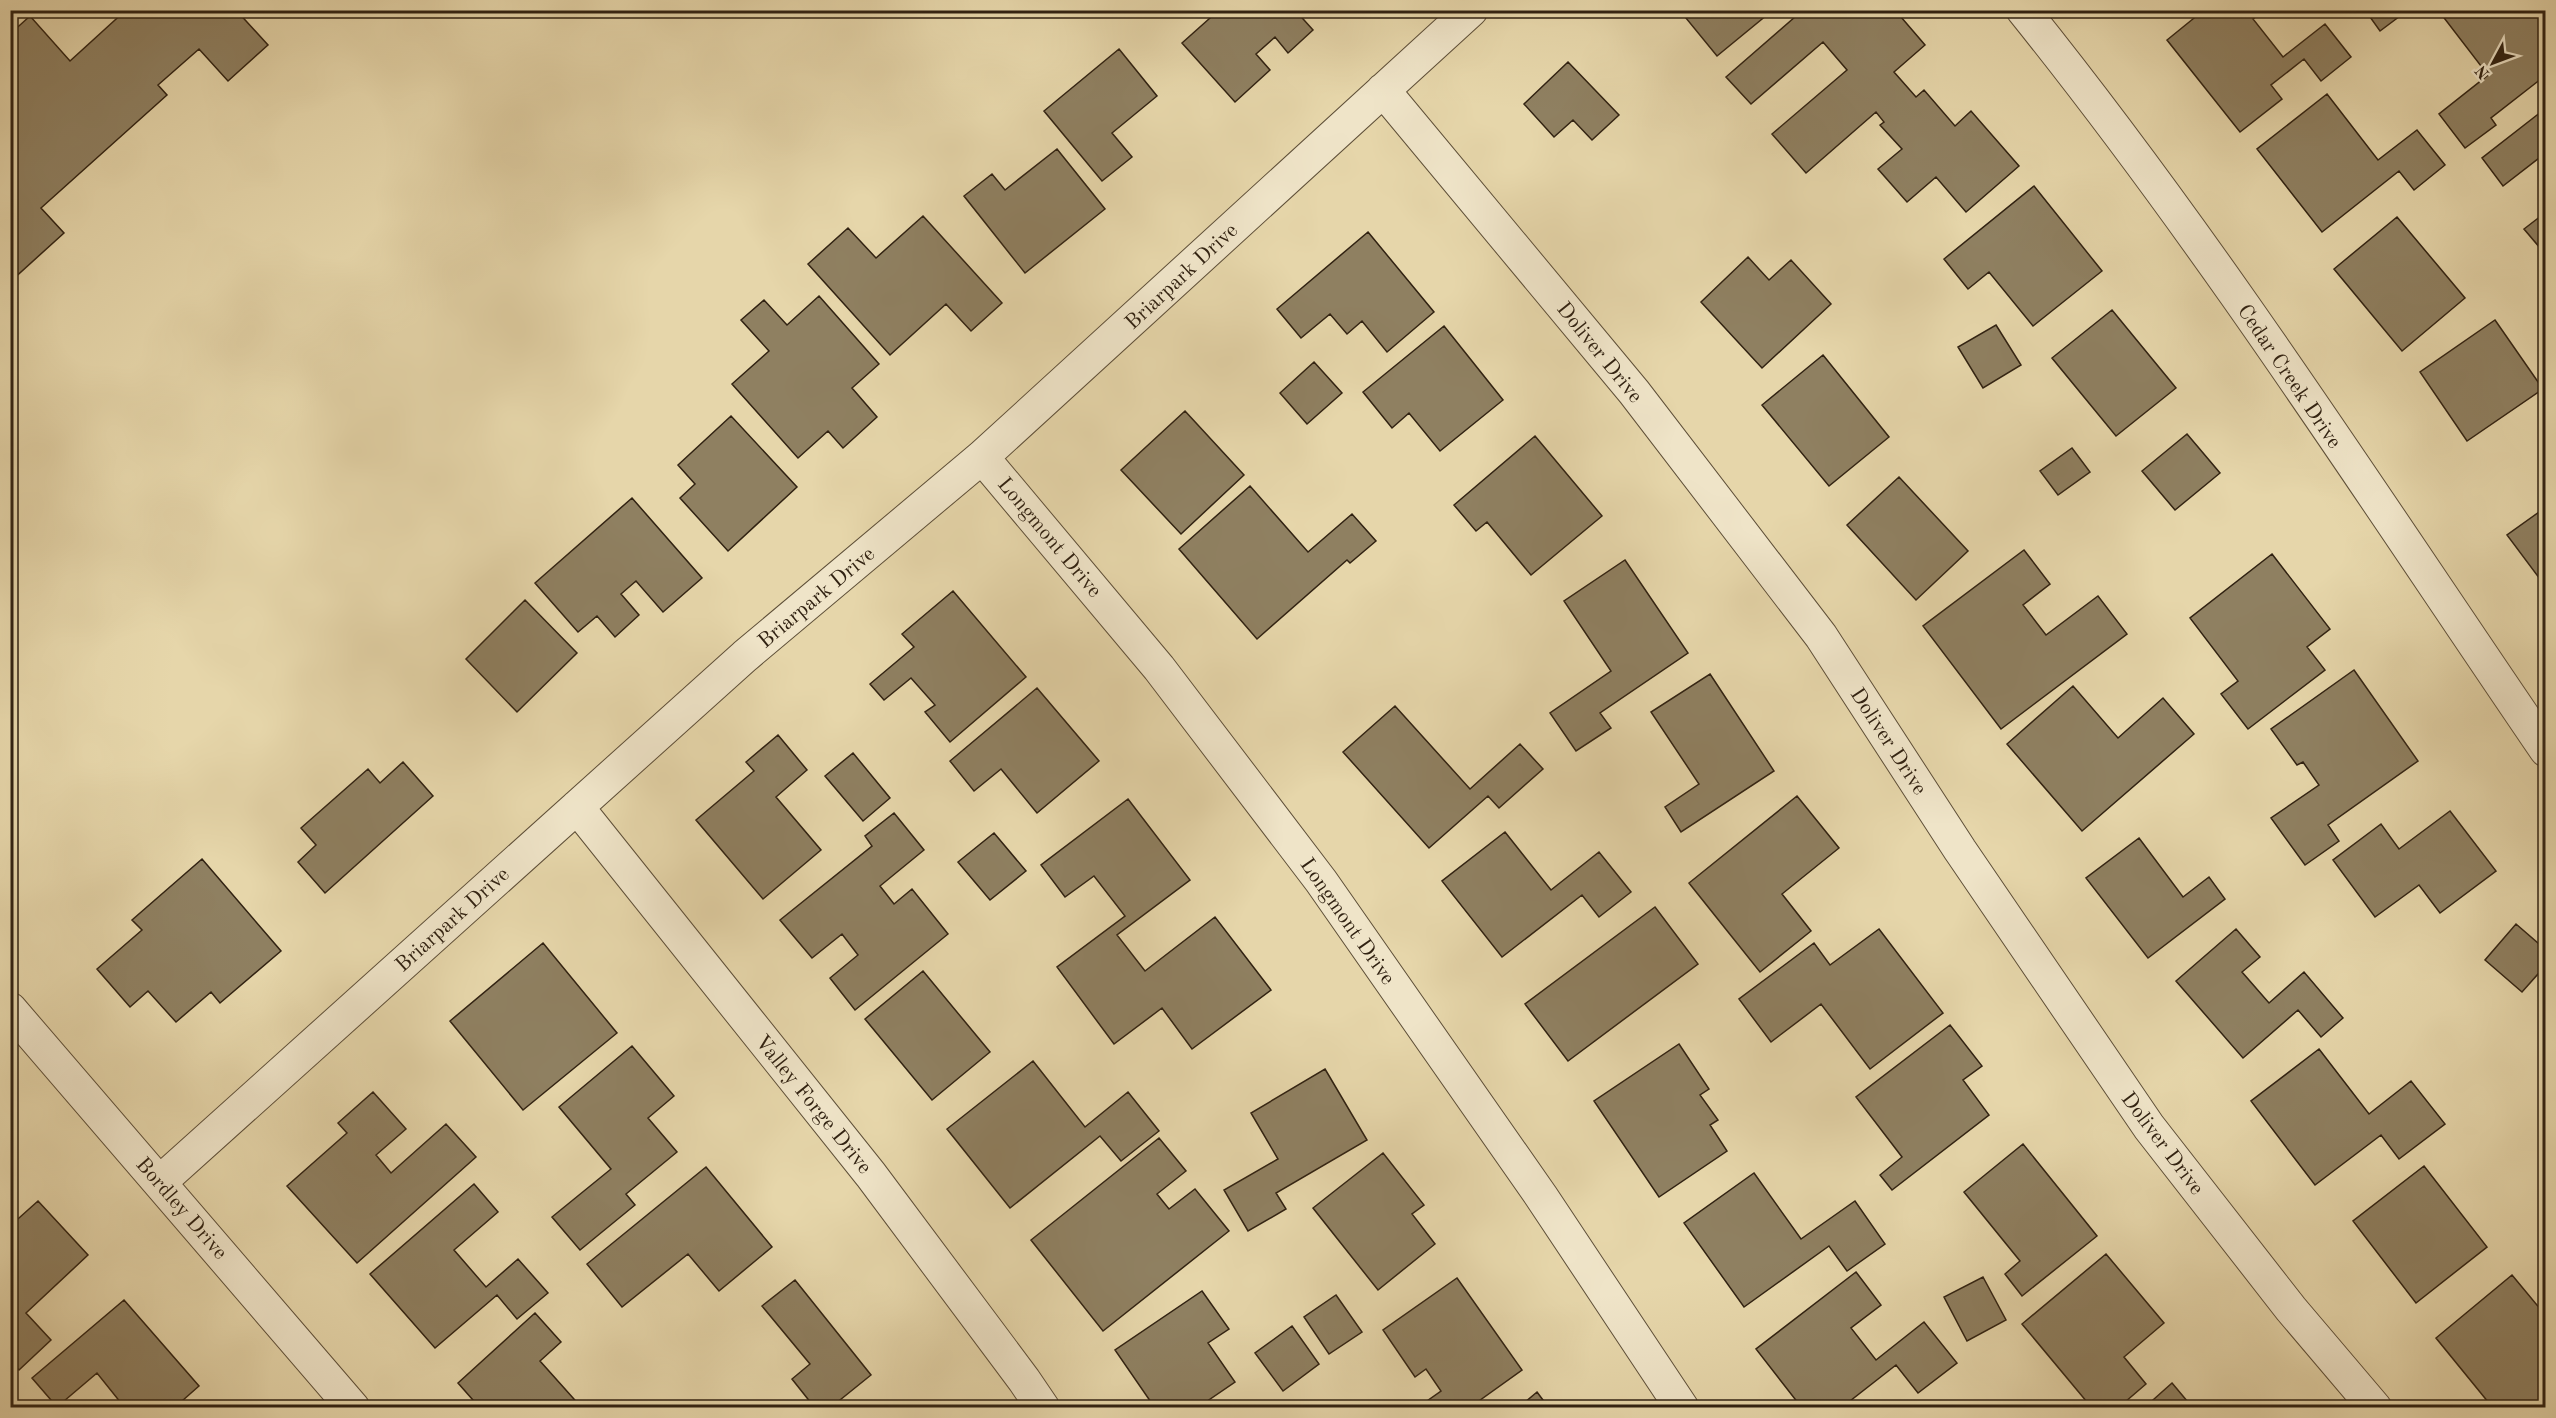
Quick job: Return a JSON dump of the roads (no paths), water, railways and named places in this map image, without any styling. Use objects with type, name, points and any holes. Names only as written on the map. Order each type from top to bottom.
[{"type":"street","name":"Briarpark Drive","points":[[160,1182],[745,656],[982,457],[1471,10]]},
{"type":"street","name":"Cedar Creek Drive","points":[[2023,10],[2088,91],[2241,304],[2546,750]]},
{"type":"street","name":"Doliver Drive","points":[[1383,90],[1634,392],[1821,636],[1960,850],[2149,1127],[2291,1309],[2375,1407]]},
{"type":"street","name":"Longmont Drive","points":[[982,457],[1160,668],[1321,881],[1540,1196],[1682,1407]]},
{"type":"street","name":"Valley Forge Drive","points":[[577,807],[871,1175],[1043,1407]]},
{"type":"street","name":"Bordley Drive","points":[[10,1009],[353,1407]]}]
